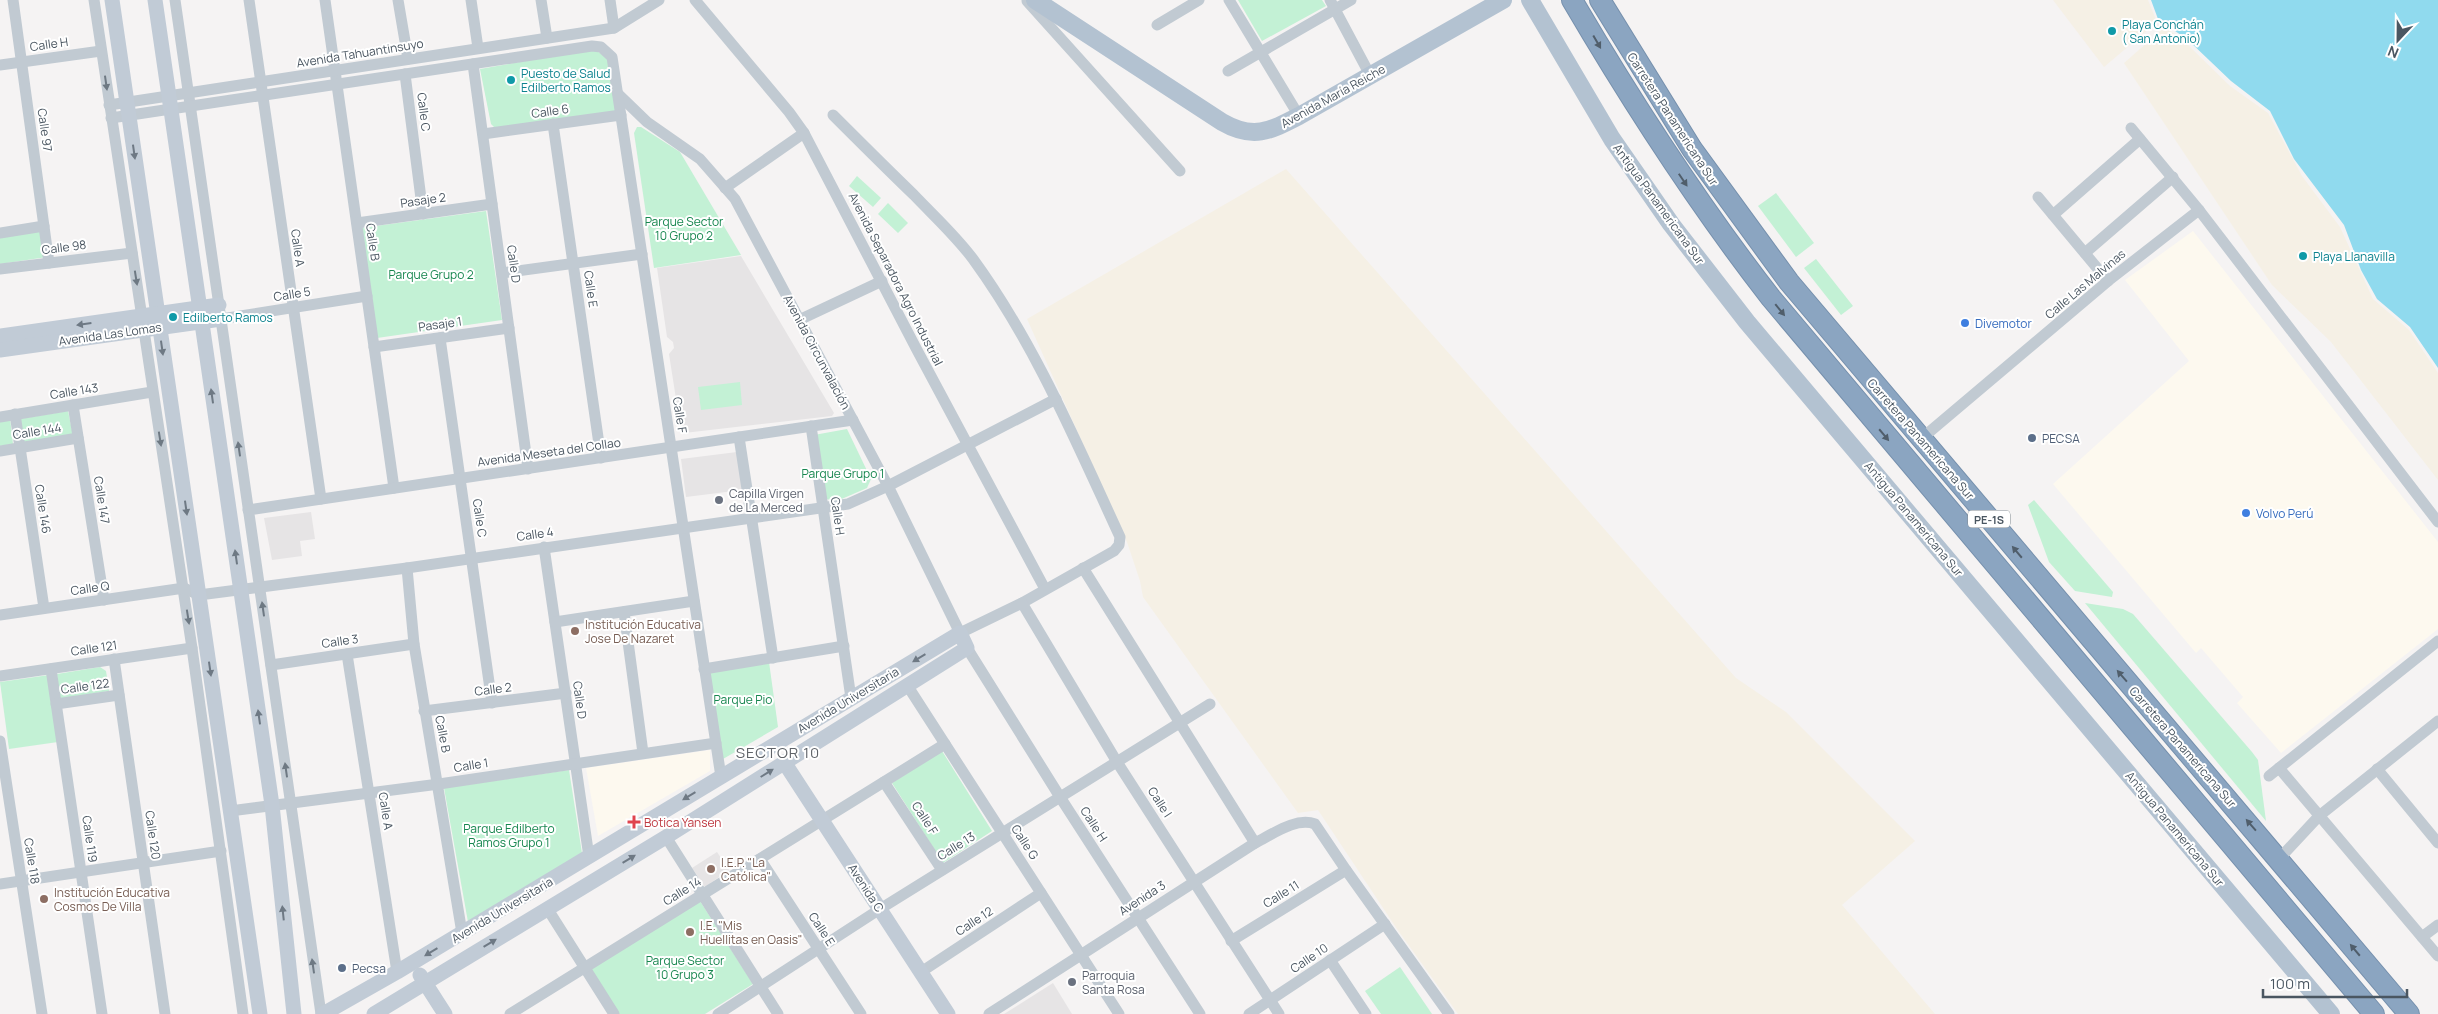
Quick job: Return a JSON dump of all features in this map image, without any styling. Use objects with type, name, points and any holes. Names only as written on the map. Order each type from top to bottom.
[{"type":"highway","name":"Carretera Panamericana Sur","points":[[1572,0],[1622,86],[1672,163],[1726,240],[1771,298],[2374,1014]]},
{"type":"highway","name":"Carretera Panamericana Sur","points":[[1600,0],[1663,105],[1719,189],[1789,282],[2409,1014]]},
{"type":"main road","name":"Avenida María Reiche","points":[[1035,0],[1232,128],[1248,132],[1264,132],[1299,116],[1503,0]]},
{"type":"main road","name":"Antigua Panamericana Sur","points":[[1530,0],[1612,139],[1671,224],[1747,322],[2331,1014]]},
{"type":"street","name":"Calle 97","points":[[13,0],[49,263]]},
{"type":"street","points":[[94,0],[152,392],[184,588],[243,1014]]},
{"type":"street","points":[[112,0],[260,1014]]},
{"type":"street","points":[[155,0],[272,805],[294,1014]]},
{"type":"street","points":[[175,0],[322,1014]]},
{"type":"street","name":"Calle A","points":[[249,0],[321,499]]},
{"type":"street","name":"Calle B","points":[[325,0],[394,488]]},
{"type":"street","points":[[398,0],[408,59]]},
{"type":"street","points":[[471,0],[478,48]]},
{"type":"street","points":[[541,0],[547,38]]},
{"type":"street","points":[[610,0],[614,28],[659,0]]},
{"type":"street","name":"Avenida Separadora Agro Industrial","points":[[695,0],[790,112],[804,133],[1045,590]]},
{"type":"street","points":[[1027,0],[1180,171]]},
{"type":"street","points":[[1157,25],[1199,0]]},
{"type":"street","points":[[1229,0],[1299,116]]},
{"type":"street","points":[[1228,71],[1332,5],[1351,0]]},
{"type":"street","points":[[1332,5],[1370,75]]},
{"type":"street","name":"Avenida Tahuantinsuyo","points":[[170,103],[188,93],[614,28]]},
{"type":"street","name":"Avenida Tahuantinsuyo","points":[[111,118],[128,109],[170,103],[190,107],[592,46],[602,47],[612,56]]},
{"type":"street","name":"Calle H","points":[[0,65],[102,51]]},
{"type":"street","name":"Calle F","points":[[612,56],[721,777]]},
{"type":"street","name":"Calle D","points":[[473,64],[528,469]]},
{"type":"street","name":"Calle C","points":[[405,74],[422,214]]},
{"type":"street","name":"Avenida Circunvalación","points":[[618,94],[647,122],[700,159],[735,199],[888,486],[967,648]]},
{"type":"street","name":"Avenida Tahuantinsuyo","points":[[109,105],[128,109]]},
{"type":"street","name":"Calle 6","points":[[483,134],[621,115]]},
{"type":"street","points":[[833,115],[946,228],[972,258],[1033,354],[1056,399]]},
{"type":"street","name":"Calle E","points":[[553,124],[602,458]]},
{"type":"street","points":[[2131,128],[2199,210],[2438,522]]},
{"type":"street","points":[[725,188],[804,133]]},
{"type":"street","points":[[2053,215],[2140,139]]},
{"type":"street","points":[[2085,253],[2173,177]]},
{"type":"street","points":[[2038,197],[2108,281]]},
{"type":"street","name":"Pasaje 2","points":[[357,223],[492,204]]},
{"type":"street","name":"Calle Las Malvinas","points":[[1921,439],[2108,281],[2199,210]]},
{"type":"street","points":[[0,233],[44,226]]},
{"type":"street","name":"Calle 98","points":[[0,269],[132,253]]},
{"type":"street","points":[[502,273],[642,254]]},
{"type":"street","points":[[799,320],[882,281]]},
{"type":"street","name":"Calle 5","points":[[220,312],[293,308],[367,296]]},
{"type":"street","name":"Avenida Las Lomas","points":[[0,350],[158,320],[220,312]]},
{"type":"street","name":"Avenida Las Lomas","points":[[0,336],[142,323]]},
{"type":"street","name":"Pasaje 1","points":[[374,347],[509,328]]},
{"type":"street","name":"Calle C","points":[[440,338],[492,703]]},
{"type":"street","name":"Calle 143","points":[[0,417],[152,392]]},
{"type":"street","name":"Calle 4","points":[[199,595],[407,568],[848,504],[888,486],[1056,399]]},
{"type":"street","name":"Avenida Universitaria","points":[[322,1014],[413,963],[960,633],[1022,603],[1114,552],[1119,545],[1120,536],[1056,399]]},
{"type":"street","name":"Calle 147","points":[[72,405],[104,600]]},
{"type":"street","name":"Calle 146","points":[[15,414],[44,608]]},
{"type":"street","name":"Avenida Meseta del Collao","points":[[248,510],[853,420]]},
{"type":"street","name":"Calle H","points":[[811,426],[851,698]]},
{"type":"street","points":[[739,437],[773,658]]},
{"type":"street","name":"Calle 144","points":[[0,451],[78,438]]},
{"type":"street","name":"Calle D","points":[[544,547],[589,857]]},
{"type":"street","name":"Calle B","points":[[407,568],[414,644],[424,711],[439,784],[462,933]]},
{"type":"street","points":[[1083,568],[1255,843]]},
{"type":"street","points":[[184,588],[199,595]]},
{"type":"street","name":"Calle Q","points":[[0,615],[184,588]]},
{"type":"street","points":[[555,622],[694,601]]},
{"type":"street","name":"Calle I","points":[[1022,603],[1117,762],[1278,1014]]},
{"type":"street","points":[[624,612],[643,753]]},
{"type":"street","points":[[2269,776],[2438,642]]},
{"type":"street","name":"Calle 3","points":[[270,665],[414,644]]},
{"type":"street","points":[[704,669],[844,646]]},
{"type":"street","name":"Calle 121","points":[[0,676],[192,648]]},
{"type":"street","name":"Calle H","points":[[967,648],[1060,797],[1200,1014]]},
{"type":"street","name":"Avenida Universitaria","points":[[381,1012],[425,982],[666,837],[967,648]]},
{"type":"street","name":"Calle A","points":[[346,654],[397,972]]},
{"type":"street","name":"Calle 120","points":[[114,659],[165,1014]]},
{"type":"street","name":"Calle 119","points":[[51,669],[102,1014]]},
{"type":"street","name":"Calle G","points":[[907,685],[1119,1014]]},
{"type":"street","name":"Calle 2","points":[[424,711],[566,693]]},
{"type":"street","name":"Calle 122","points":[[56,704],[119,695]]},
{"type":"street","name":"Calle 13","points":[[718,1014],[820,950],[880,909],[1210,704]]},
{"type":"street","points":[[2279,859],[2319,816],[2438,722]]},
{"type":"street","name":"Calle 118","points":[[0,741],[42,1014]]},
{"type":"street","name":"Calle 1","points":[[230,811],[439,784],[716,743]]},
{"type":"street","name":"Calle 14","points":[[510,1014],[945,744]]},
{"type":"street","name":"Avenida C","points":[[784,762],[948,1014]]},
{"type":"street","points":[[2279,768],[2438,956]]},
{"type":"street","points":[[2377,769],[2438,842]]},
{"type":"street","name":"Calle F","points":[[884,782],[942,870]]},
{"type":"street","name":"Avenida 3","points":[[989,1014],[1255,843],[1299,822],[1315,824],[1346,870]]},
{"type":"street","points":[[666,837],[778,1014]]},
{"type":"street","points":[[0,884],[221,851]]},
{"type":"street","name":"Calle E","points":[[760,859],[861,1014]]},
{"type":"street","points":[[1346,870],[1449,1014]]},
{"type":"street","name":"Calle 11","points":[[1231,941],[1346,870]]},
{"type":"street","name":"Calle 12","points":[[921,972],[1041,894]]},
{"type":"street","points":[[547,908],[614,1014]]},
{"type":"street","name":"Calle 10","points":[[1249,1014],[1384,924]]},
{"type":"street","points":[[2422,937],[2438,925]]},
{"type":"street","points":[[1330,960],[1366,1014]]},
{"type":"street","points":[[413,963],[445,1014]]},
{"type":"street","points":[[527,1003],[533,1014]]},
{"type":"shaded area","name":"Volvo Perú","points":[[2193,231],[2438,542],[2438,629],[2281,753],[2237,703],[2243,697],[2201,648],[2196,653],[2053,484],[2189,361],[2125,280]]},
{"type":"shaded area","points":[[741,256],[834,413],[832,416],[684,433],[681,431],[669,354],[674,348],[673,342],[667,337],[657,268]]},
{"type":"shaded area","points":[[737,452],[742,490],[686,497],[681,459]]},
{"type":"shaded area","points":[[311,512],[315,539],[300,541],[302,556],[272,560],[264,518]]},
{"type":"shaded area","points":[[710,750],[710,771],[598,836],[586,768]]},
{"type":"shaded area","name":"I.E.P. \"La Católica\"","points":[[717,852],[729,870],[705,887],[692,868]]},
{"type":"shaded area","points":[[1053,983],[1072,1014],[1004,1014]]},
{"type":"green space","points":[[1238,0],[1322,0],[1326,6],[1262,41]]},
{"type":"green space","points":[[596,50],[609,60],[616,112],[495,128],[491,124],[480,69]]},
{"type":"green space","name":"Parque Sector 10 Grupo 2","points":[[637,127],[641,127],[680,152],[741,255],[654,268],[634,133]]},
{"type":"green space","points":[[857,176],[881,198],[873,207],[849,186]]},
{"type":"green space","points":[[1776,193],[1814,243],[1796,257],[1758,206]]},
{"type":"green space","points":[[888,203],[908,223],[898,233],[878,214]]},
{"type":"green space","name":"Parque Grupo 2","points":[[486,211],[502,320],[377,338],[361,228]]},
{"type":"green space","points":[[44,231],[47,257],[0,264],[0,237]]},
{"type":"green space","points":[[1816,259],[1853,306],[1841,315],[1804,268]]},
{"type":"green space","points":[[740,382],[742,405],[701,410],[698,387]]},
{"type":"green space","points":[[68,411],[73,435],[23,443],[19,419]]},
{"type":"green space","points":[[10,418],[13,444],[0,446],[0,420]]},
{"type":"green space","name":"Parque Grupo 1","points":[[847,429],[871,479],[867,488],[837,501],[826,499],[814,435]]},
{"type":"green space","points":[[2034,500],[2113,592],[2112,597],[2075,591],[2049,562],[2028,505]]},
{"type":"green space","points":[[2085,603],[2123,609],[2133,614],[2252,752],[2258,760],[2266,821]]},
{"type":"green space","name":"Parque Pio","points":[[769,662],[778,727],[723,759],[708,672]]},
{"type":"green space","points":[[100,667],[106,671],[109,691],[59,699],[57,674]]},
{"type":"green space","points":[[49,675],[58,742],[9,749],[0,682]]},
{"type":"green space","points":[[942,751],[992,831],[943,863],[892,783]]},
{"type":"green space","name":"Parque Edilberto Ramos Grupo 1","points":[[569,770],[582,853],[468,922],[444,788]]},
{"type":"green space","name":"Parque Sector 10 Grupo 3","points":[[700,901],[753,984],[705,1014],[616,1014],[589,969]]},
{"type":"green space","points":[[1400,967],[1432,1014],[1381,1014],[1365,991]]},
{"type":"sand","name":"Playa Conchán ( San Antonio)","points":[[2053,0],[2148,0],[2157,22],[2104,67]]},
{"type":"sand","name":"Playa Llanavilla","points":[[2165,27],[2186,43],[2230,86],[2268,113],[2302,176],[2340,227],[2373,299],[2409,330],[2438,373],[2438,480],[2331,342],[2272,285],[2124,63]]},
{"type":"sand","points":[[1286,169],[1736,678],[1786,712],[1915,841],[1842,905],[1935,1014],[1458,1014],[1397,929],[1318,810],[1298,813],[1143,597],[1140,581],[1127,542],[1027,319]]},
{"type":"water","points":[[2151,0],[2438,0],[2438,368],[2410,327],[2377,299],[2361,270],[2344,225],[2294,159],[2270,111],[2231,81],[2188,40],[2158,19]]},
{"type":"place","name":"Playa Conchán ( San Antonio)","points":[[2112,31]]},
{"type":"place","name":"Puesto de Salud Edilberto Ramos","points":[[511,80]]},
{"type":"place","name":"Playa Llanavilla","points":[[2303,256]]},
{"type":"place","name":"Edilberto Ramos","points":[[173,317]]},
{"type":"place","name":"Divemotor","points":[[1965,323]]},
{"type":"place","name":"PECSA","points":[[2032,438]]},
{"type":"place","name":"Capilla Virgen de La Merced","points":[[719,500]]},
{"type":"place","name":"Volvo Perú","points":[[2246,513]]},
{"type":"place","name":"Institución Educativa Jose De Nazaret","points":[[575,631]]},
{"type":"place","name":"Botica Yansen","points":[[634,822]]},
{"type":"place","name":"I.E.P. \"La Católica\"","points":[[711,869]]},
{"type":"place","name":"Institución Educativa Cosmos De Villa","points":[[44,899]]},
{"type":"place","name":"I.E. \"Mis Huellitas en Oasis\"","points":[[690,932]]},
{"type":"place","name":"Pecsa","points":[[342,968]]},
{"type":"place","name":"Parroquia Santa Rosa","points":[[1072,982]]},
{"type":"district","name":"SECTOR 10","points":[[778,752]]}]
